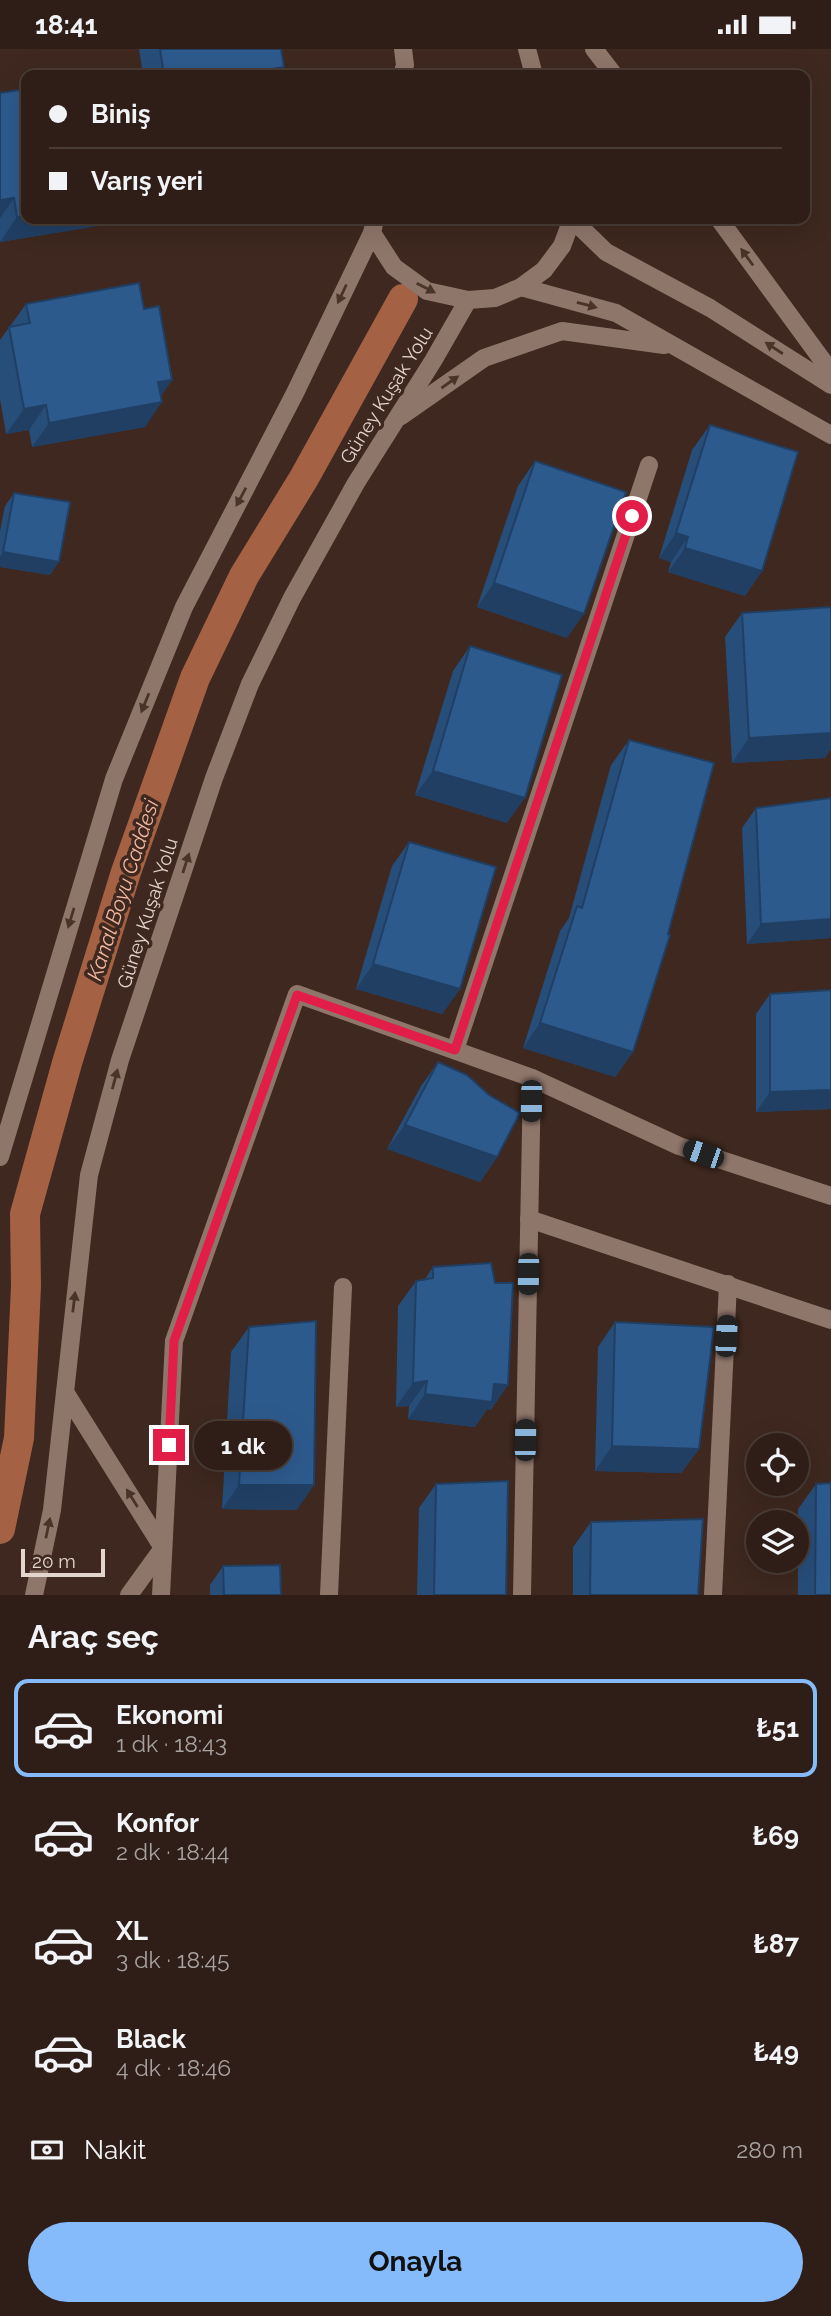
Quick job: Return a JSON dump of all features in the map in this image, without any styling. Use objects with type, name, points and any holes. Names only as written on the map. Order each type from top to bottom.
[{"type":"main road","points":[[403,49],[404,70]]},
{"type":"main road","points":[[527,49],[533,70]]},
{"type":"main road","points":[[594,49],[610,70]]},
{"type":"main road","points":[[373,226],[394,267],[428,291],[468,300],[495,297],[521,287],[544,270],[562,246],[570,224]]},
{"type":"main road","points":[[577,224],[606,252],[710,307],[831,385]]},
{"type":"main road","points":[[723,224],[831,372]]},
{"type":"main road","points":[[0,1157],[114,779],[134,729],[184,607],[295,393],[373,226]]},
{"type":"main road","points":[[521,287],[616,313],[831,435]]},
{"type":"main road","name":"Güney Kuşak Yolu","points":[[34,1595],[52,1510],[89,1175],[120,1060],[210,791],[250,684],[286,611],[356,483],[468,300]]},
{"type":"main road","points":[[394,421],[484,358],[562,331],[675,347]]},
{"type":"main road","points":[[455,1050],[649,465]]},
{"type":"main road","points":[[162,1595],[174,1341],[297,995],[531,1078],[679,1146],[831,1196]]},
{"type":"main road","points":[[522,1595],[531,1078]]},
{"type":"main road","points":[[529,1219],[831,1319]]},
{"type":"main road","points":[[713,1595],[728,1284]]},
{"type":"main road","points":[[329,1595],[342,1287]]},
{"type":"main road","points":[[65,1392],[163,1548]]},
{"type":"main road","points":[[129,1595],[163,1548]]},
{"type":"building","points":[[160,49],[281,49],[284,67],[265,70],[163,70]]},
{"type":"building","points":[[21,90],[21,217],[17,217],[14,198],[0,200],[0,93]]},
{"type":"building","points":[[139,283],[144,309],[159,306],[172,380],[158,382],[162,402],[49,423],[46,405],[24,409],[9,327],[30,323],[26,304]]},
{"type":"building","points":[[710,425],[798,452],[762,571],[685,548],[688,537],[676,533]]},
{"type":"building","points":[[535,461],[626,492],[584,614],[494,583]]},
{"type":"building","points":[[14,493],[70,502],[59,562],[3,552]]},
{"type":"building","points":[[831,607],[831,733],[749,738],[742,613]]},
{"type":"building","points":[[470,646],[562,675],[525,798],[433,771]]},
{"type":"building","points":[[629,740],[714,763],[668,934],[670,935],[633,1052],[540,1023],[577,906],[582,908]]},
{"type":"building","points":[[831,798],[831,919],[761,924],[756,808]]},
{"type":"building","points":[[409,842],[496,867],[460,989],[373,964]]},
{"type":"building","points":[[831,990],[831,1090],[770,1092],[770,994]]},
{"type":"building","points":[[438,1062],[467,1075],[489,1095],[520,1113],[497,1157],[405,1125]]},
{"type":"building","points":[[491,1263],[495,1283],[513,1283],[508,1385],[494,1384],[492,1402],[425,1394],[427,1381],[413,1383],[416,1281],[433,1278],[433,1267]]},
{"type":"building","points":[[316,1321],[314,1485],[239,1485],[249,1327]]},
{"type":"building","points":[[615,1322],[714,1327],[699,1449],[612,1446]]},
{"type":"building","points":[[508,1481],[506,1595],[434,1595],[436,1484]]},
{"type":"building","points":[[831,1483],[831,1595],[815,1595],[816,1484]]},
{"type":"building","points":[[703,1519],[698,1595],[590,1595],[591,1522]]},
{"type":"building","points":[[280,1565],[281,1595],[224,1595],[223,1566]]},
{"type":"waterway","name":"Kanal Boyu Caddesi","points":[[0,1529],[19,1438],[26,1286],[25,1214],[67,1063],[126,872],[195,678],[244,576],[304,478],[403,299]]},
{"type":"route","points":[[169,1445],[174,1341],[297,995],[455,1050],[632,516]]}]
